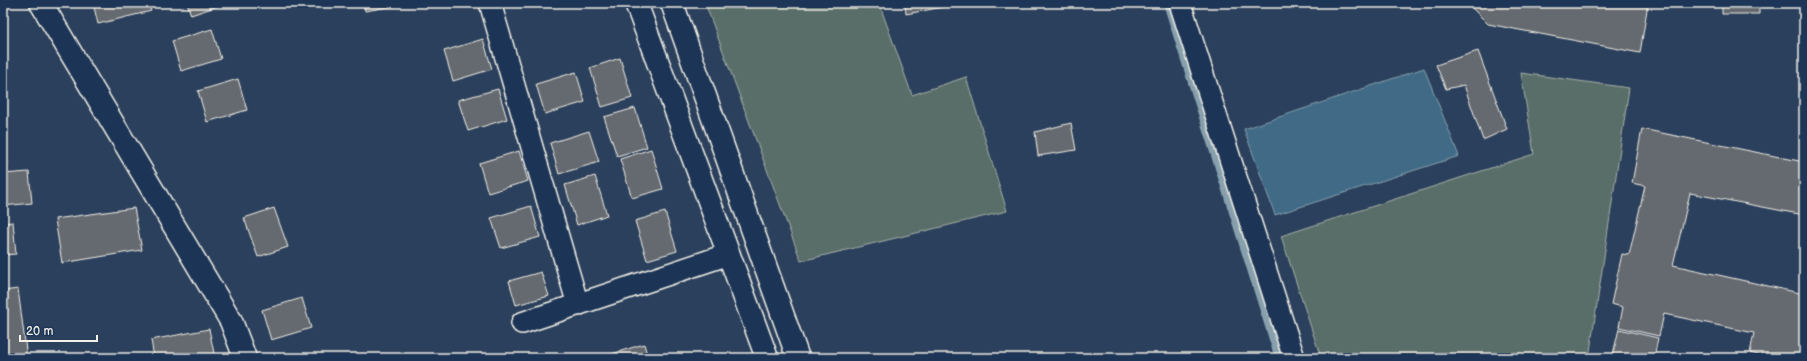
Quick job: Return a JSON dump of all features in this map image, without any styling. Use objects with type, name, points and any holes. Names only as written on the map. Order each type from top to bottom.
[{"type":"street","points":[[41,3],[231,321],[245,358]]},
{"type":"street","points":[[490,3],[578,305]]},
{"type":"street","points":[[636,3],[767,358]]},
{"type":"street","points":[[672,3],[798,358]]},
{"type":"street","points":[[1180,3],[1294,358]]},
{"type":"street","points":[[522,323],[729,254]]},
{"type":"green space","points":[[705,3],[879,3],[912,95],[966,77],[1007,211],[801,261]]},
{"type":"green space","points":[[1521,73],[1629,88],[1589,358],[1321,358],[1281,236],[1534,154]]},
{"type":"water","points":[[1424,68],[1459,156],[1275,215],[1244,129]]},
{"type":"building","points":[[93,3],[149,3],[151,11],[98,24]]},
{"type":"building","points":[[187,3],[220,3],[221,5],[191,15]]},
{"type":"building","points":[[364,3],[412,3],[365,11]]},
{"type":"building","points":[[905,3],[943,3],[943,7],[906,14]]},
{"type":"building","points":[[1471,3],[1648,3],[1640,53],[1488,24],[1470,6]]},
{"type":"building","points":[[1722,3],[1759,3],[1759,14],[1722,14]]},
{"type":"building","points":[[212,29],[221,59],[181,71],[172,41]]},
{"type":"building","points":[[483,39],[492,69],[453,81],[444,51]]},
{"type":"building","points":[[1478,51],[1507,129],[1483,140],[1464,85],[1446,89],[1436,65]]},
{"type":"building","points":[[620,58],[632,98],[602,107],[590,68]]},
{"type":"building","points":[[576,72],[585,102],[545,114],[536,84]]},
{"type":"building","points":[[238,79],[247,110],[207,122],[198,91]]},
{"type":"building","points":[[498,89],[507,119],[468,131],[458,100]]},
{"type":"building","points":[[635,108],[647,147],[617,156],[604,117]]},
{"type":"building","points":[[1071,123],[1076,150],[1038,156],[1035,132]]},
{"type":"building","points":[[3,126],[8,163],[3,164]]},
{"type":"building","points":[[1642,129],[1804,162],[1804,215],[1690,193],[1673,265],[1804,294],[1804,358],[1770,358],[1750,353],[1754,333],[1664,314],[1659,336],[1619,327],[1623,307],[1611,304],[1622,254],[1629,255],[1645,186],[1632,183]]},
{"type":"building","points":[[589,131],[599,162],[559,174],[550,143]]},
{"type":"building","points":[[651,149],[663,189],[632,198],[620,159]]},
{"type":"building","points":[[519,151],[528,181],[488,193],[479,163]]},
{"type":"building","points":[[29,172],[32,203],[3,206],[3,174]]},
{"type":"building","points":[[595,176],[607,215],[577,225],[565,185]]},
{"type":"building","points":[[531,206],[540,237],[501,248],[491,218]]},
{"type":"building","points":[[134,208],[142,250],[62,263],[55,219]]},
{"type":"building","points":[[274,208],[288,247],[258,257],[244,218]]},
{"type":"building","points":[[665,212],[677,251],[647,260],[635,221]]},
{"type":"building","points":[[13,222],[16,254],[3,255],[3,223]]},
{"type":"building","points":[[541,272],[549,296],[516,305],[509,281]]},
{"type":"building","points":[[18,289],[27,358],[3,358],[3,291]]},
{"type":"building","points":[[302,298],[311,328],[271,340],[262,310]]},
{"type":"building","points":[[209,329],[215,358],[154,358],[151,340]]},
{"type":"building","points":[[1619,329],[1658,338],[1654,358],[1612,358]]},
{"type":"building","points":[[644,344],[648,358],[605,358],[605,356]]},
{"type":"waterway","points":[[1167,3],[1279,358]]}]
